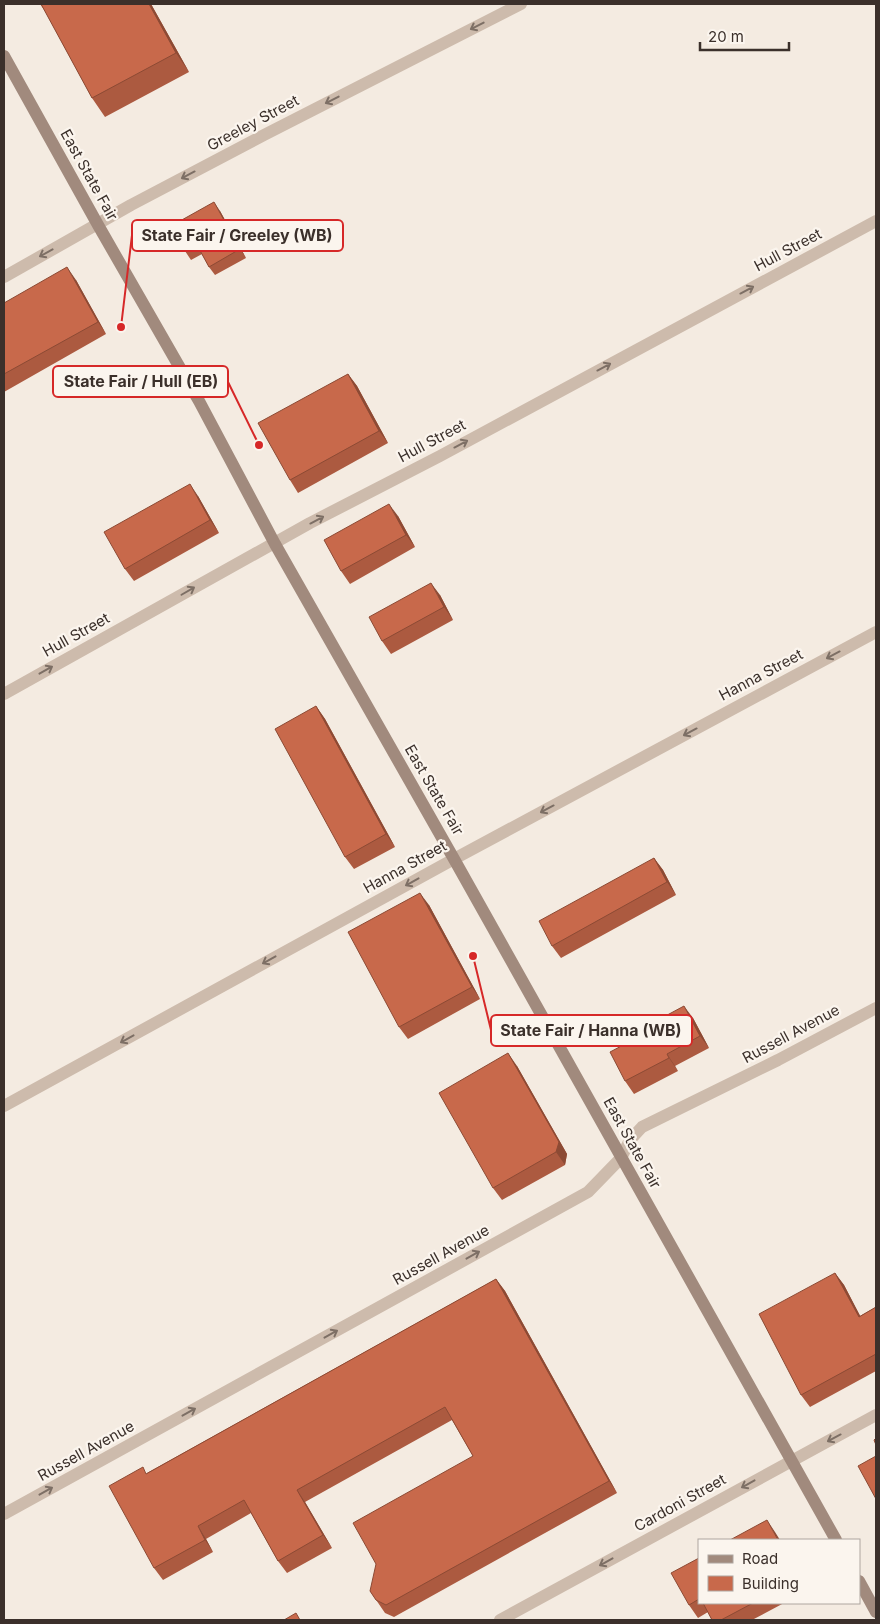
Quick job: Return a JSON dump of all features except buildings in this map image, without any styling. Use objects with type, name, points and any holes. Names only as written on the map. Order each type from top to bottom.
[{"type":"street","name":"Greeley Street","points":[[4,277],[131,205],[521,4]]},
{"type":"street","name":"East State Fair","points":[[4,56],[207,417],[275,544],[454,858],[835,1539]]},
{"type":"street","name":"Hull Street","points":[[4,694],[234,565],[876,221]]},
{"type":"street","name":"Hanna Street","points":[[4,1106],[454,858],[876,632]]},
{"type":"street","name":"Russell Avenue","points":[[4,1514],[588,1192],[621,1158],[630,1140],[642,1127],[778,1060],[876,1008]]},
{"type":"street","name":"Cardoni Street","points":[[500,1620],[876,1415]]},
{"type":"street","points":[[860,1583],[876,1612]]},
{"type":"place","name":"State Fair / Greeley (WB)","points":[[121,327]]},
{"type":"place","name":"State Fair / Hull (EB)","points":[[259,445]]},
{"type":"place","name":"State Fair / Hanna (WB)","points":[[473,956]]}]
